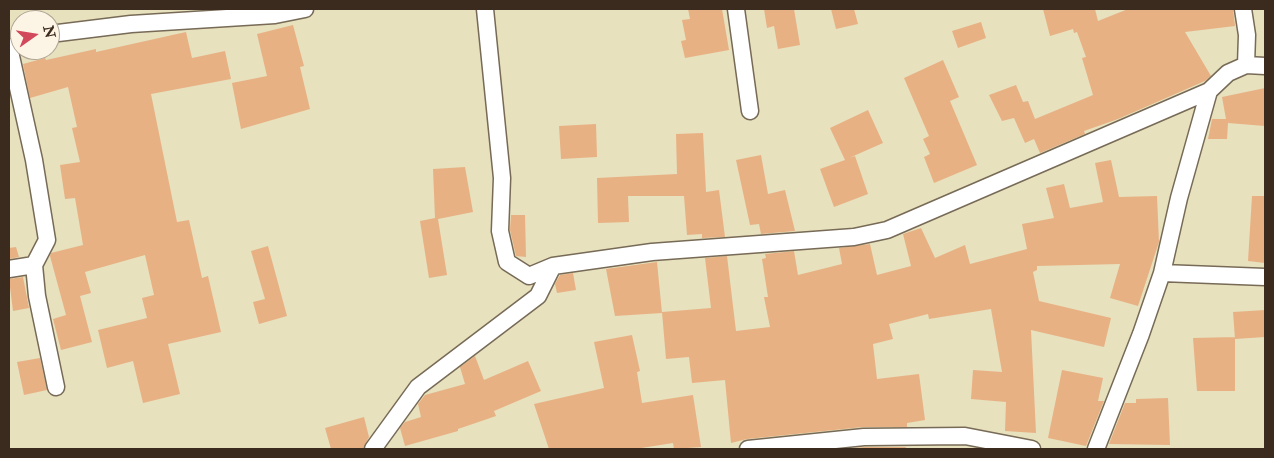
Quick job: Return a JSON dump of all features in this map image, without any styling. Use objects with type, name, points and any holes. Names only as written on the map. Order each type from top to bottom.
[{"type":"street","points":[[60,33],[131,24],[275,15],[306,9]]},
{"type":"street","points":[[485,9],[502,178],[500,231],[507,262],[528,276],[553,266],[652,252],[854,236],[886,230],[1209,91],[1228,73],[1246,65],[1265,66]]},
{"type":"street","points":[[736,9],[750,111]]},
{"type":"street","points":[[1243,9],[1247,35],[1246,65]]},
{"type":"street","points":[[9,47],[34,160],[47,240],[34,265],[37,296],[56,387]]},
{"type":"street","points":[[1096,449],[1141,334],[1162,273],[1179,198],[1209,91]]},
{"type":"street","points":[[9,269],[34,265]]},
{"type":"street","points":[[373,449],[418,387],[538,296],[553,266]]},
{"type":"street","points":[[1162,273],[1265,277]]},
{"type":"street","points":[[748,449],[864,437],[965,436],[1032,449]]},
{"type":"building","points":[[688,9],[722,9],[729,50],[685,58],[681,41],[686,40],[682,20],[690,19]]},
{"type":"building","points":[[764,9],[794,9],[800,45],[778,49],[774,26],[767,28]]},
{"type":"building","points":[[831,9],[854,9],[858,24],[836,29]]},
{"type":"building","points":[[1043,9],[1095,9],[1098,21],[1128,9],[1233,9],[1235,26],[1185,32],[1211,76],[1205,81],[1118,119],[1084,131],[1085,134],[1040,153],[1034,139],[1025,143],[1014,118],[1002,121],[989,95],[1016,85],[1023,102],[1028,101],[1035,119],[1093,95],[1082,58],[1086,57],[1077,32],[1074,33],[1073,29],[1050,36]]},
{"type":"building","points":[[981,22],[986,38],[958,48],[952,31]]},
{"type":"building","points":[[293,25],[304,66],[300,67],[310,109],[241,129],[232,83],[267,76],[257,34]]},
{"type":"building","points":[[186,32],[192,58],[225,51],[231,79],[151,94],[177,222],[189,220],[202,278],[208,276],[221,332],[168,344],[180,394],[143,403],[133,361],[107,368],[98,330],[147,318],[142,298],[154,295],[145,255],[85,272],[91,293],[80,296],[92,342],[61,350],[53,319],[66,315],[50,256],[51,253],[83,245],[75,198],[65,199],[60,165],[80,162],[72,128],[77,127],[68,87],[30,98],[23,64],[38,60],[60,60],[60,57],[96,49],[96,52]]},
{"type":"building","points":[[943,60],[959,97],[950,101],[977,165],[934,183],[924,157],[930,154],[923,139],[929,136],[904,78]]},
{"type":"building","points":[[1265,88],[1265,126],[1228,123],[1227,139],[1208,139],[1212,119],[1226,119],[1222,97]]},
{"type":"building","points":[[868,110],[883,143],[849,158],[855,156],[868,194],[834,207],[820,169],[845,160],[830,128]]},
{"type":"building","points":[[596,124],[597,157],[561,159],[559,126]]},
{"type":"building","points":[[703,133],[706,192],[719,190],[725,237],[702,238],[702,234],[687,235],[684,196],[628,196],[629,222],[598,223],[597,178],[677,174],[676,134]]},
{"type":"building","points":[[761,155],[768,194],[785,190],[795,231],[761,234],[759,224],[750,225],[736,160]]},
{"type":"building","points":[[1111,160],[1119,197],[1157,196],[1159,242],[1138,306],[1110,298],[1120,264],[1037,266],[1037,270],[1033,272],[1039,301],[1111,318],[1104,347],[1031,330],[1036,433],[1005,431],[1006,402],[971,399],[973,370],[1002,372],[991,309],[929,319],[928,314],[889,324],[893,339],[873,344],[877,379],[919,374],[925,420],[907,423],[907,427],[863,427],[747,439],[731,443],[725,380],[692,383],[689,357],[666,359],[662,312],[711,308],[705,258],[727,256],[736,331],[770,327],[764,297],[768,297],[762,259],[766,258],[765,254],[794,251],[798,275],[842,264],[839,248],[870,244],[877,275],[911,266],[903,234],[921,228],[935,258],[965,245],[970,264],[1027,249],[1022,224],[1054,218],[1046,188],[1064,184],[1070,208],[1103,202],[1095,163]]},
{"type":"building","points":[[465,167],[473,212],[438,219],[447,275],[429,278],[420,221],[435,218],[433,169]]},
{"type":"building","points":[[1252,196],[1265,196],[1265,263],[1248,261]]},
{"type":"building","points":[[511,215],[525,215],[526,257],[516,256],[510,230]]},
{"type":"building","points":[[268,246],[287,316],[259,324],[253,302],[265,299],[251,251]]},
{"type":"building","points":[[16,247],[19,257],[9,259],[9,248]]},
{"type":"building","points":[[657,262],[662,313],[615,316],[606,269]]},
{"type":"building","points":[[573,273],[576,290],[557,293],[555,284],[560,275]]},
{"type":"building","points":[[23,277],[29,308],[13,311],[9,279]]},
{"type":"building","points":[[1265,310],[1265,337],[1235,339],[1233,312]]},
{"type":"building","points":[[632,335],[640,371],[637,372],[642,403],[693,395],[701,447],[674,449],[673,443],[635,449],[549,449],[534,404],[604,388],[594,342]]},
{"type":"building","points":[[1235,337],[1235,391],[1197,391],[1193,338]]},
{"type":"building","points":[[475,356],[484,380],[528,361],[541,391],[494,411],[496,416],[458,429],[458,431],[405,446],[400,428],[405,422],[421,417],[418,404],[425,395],[465,384],[460,367]]},
{"type":"building","points":[[40,358],[47,390],[24,395],[17,362]]},
{"type":"building","points":[[1062,370],[1103,378],[1098,401],[1104,401],[1086,446],[1048,438]]},
{"type":"building","points":[[1168,398],[1170,445],[1109,444],[1125,403],[1136,403],[1136,399]]},
{"type":"building","points":[[364,417],[369,437],[363,449],[331,449],[325,428]]},
{"type":"building","points":[[906,447],[905,449],[843,449]]}]
